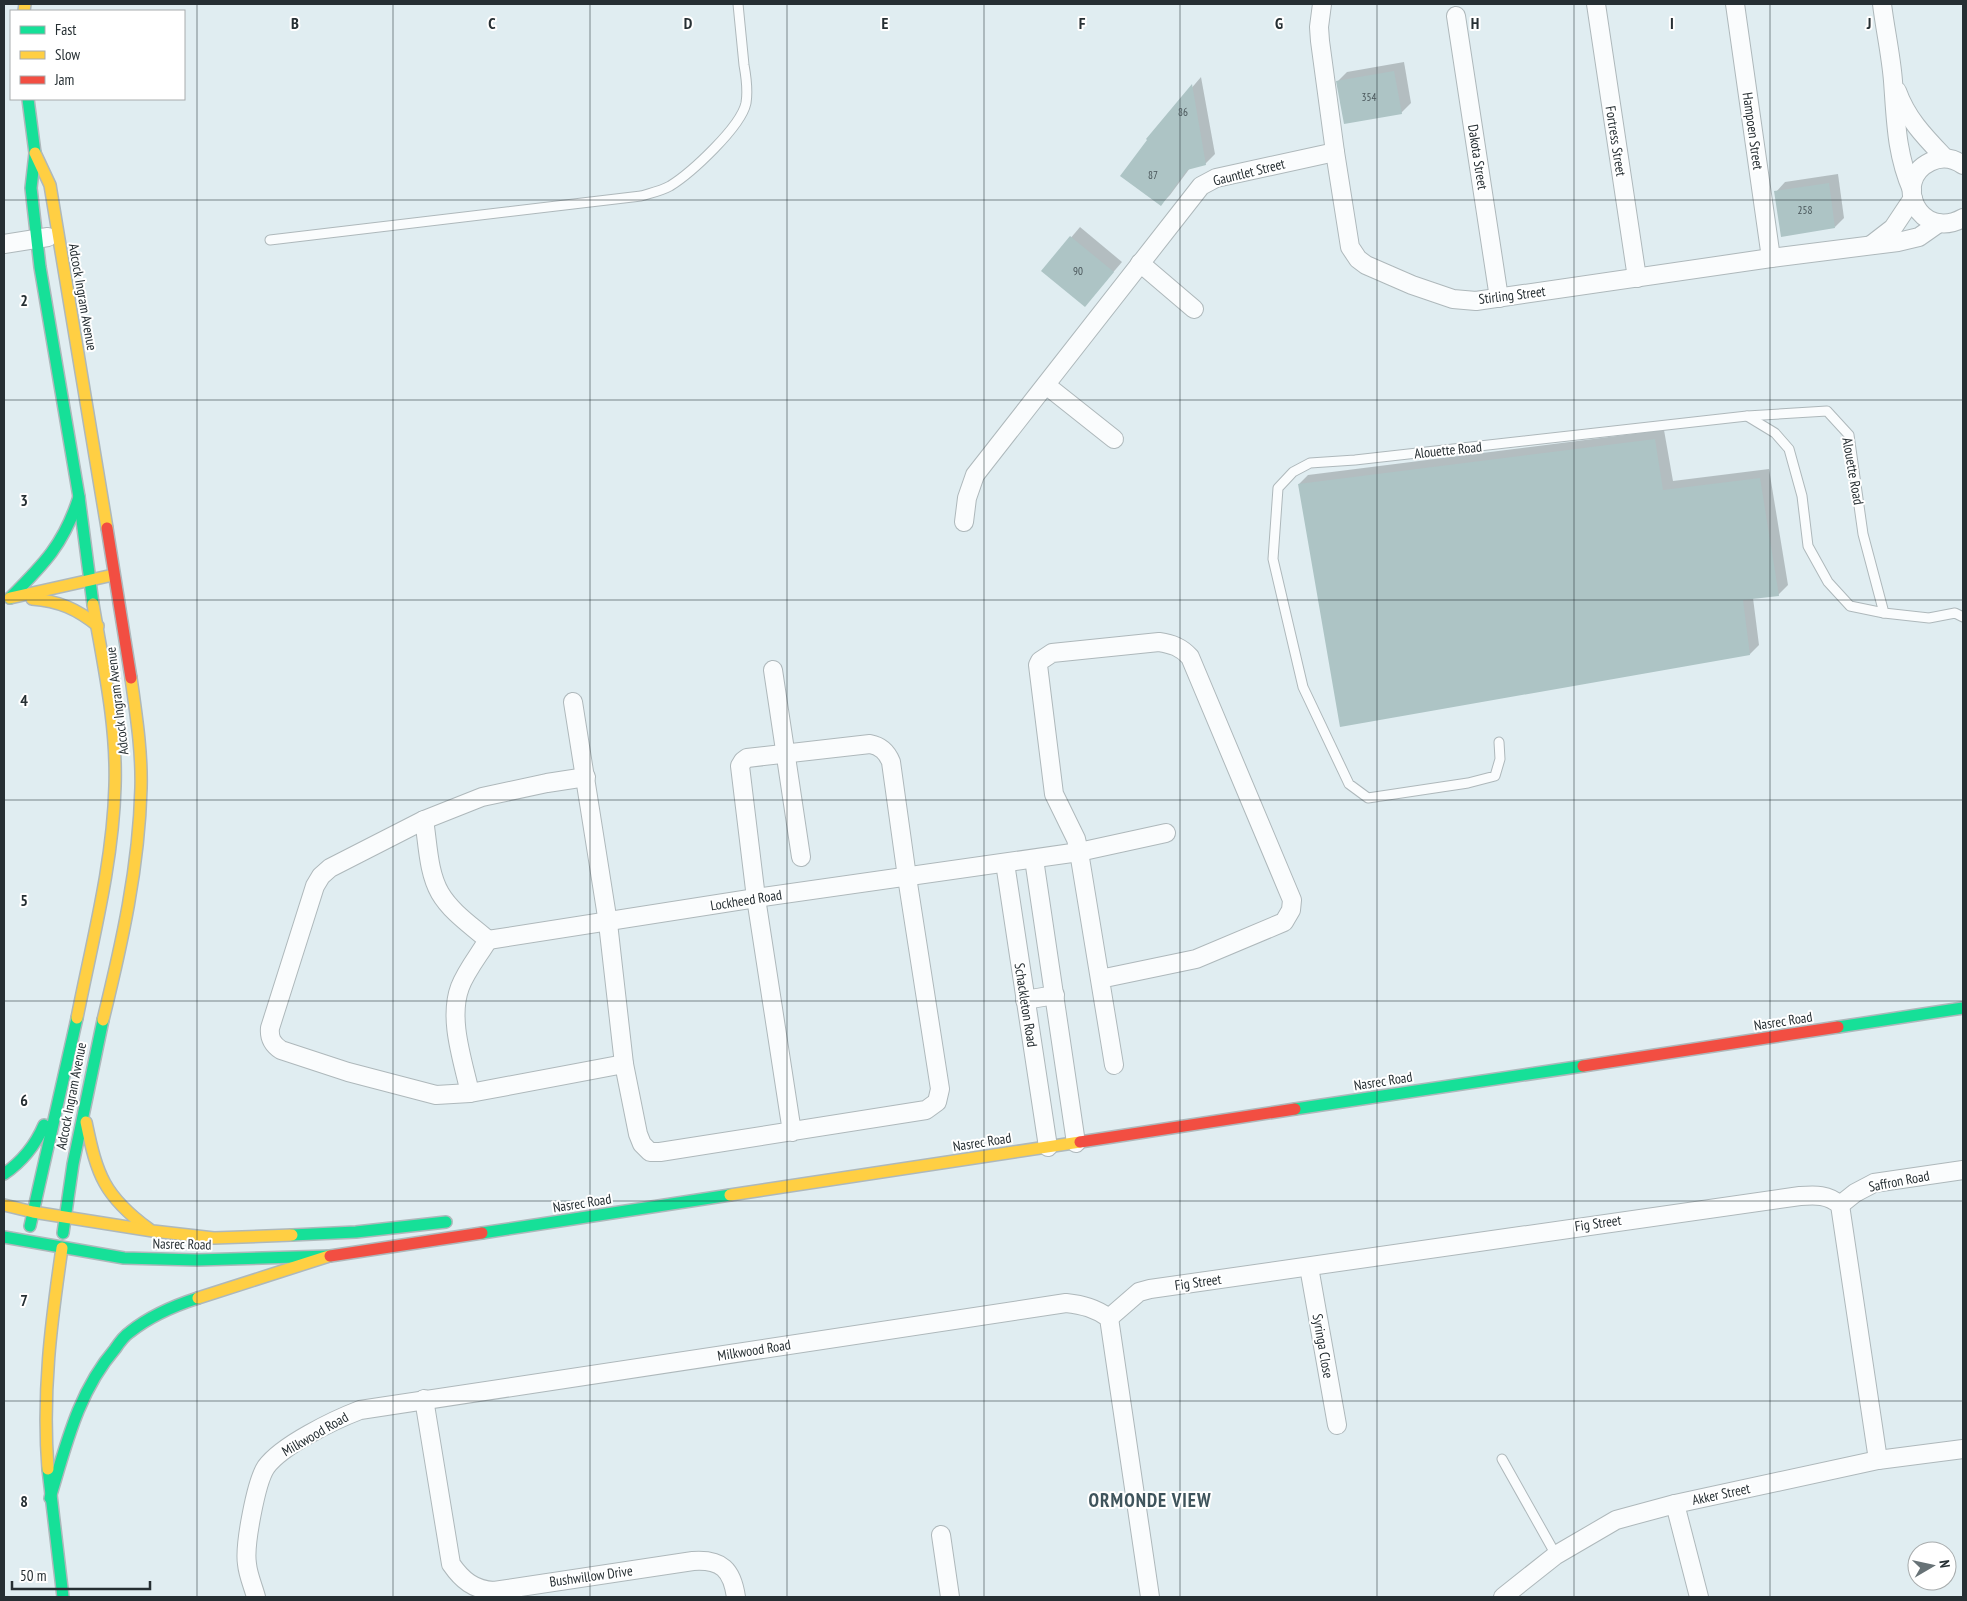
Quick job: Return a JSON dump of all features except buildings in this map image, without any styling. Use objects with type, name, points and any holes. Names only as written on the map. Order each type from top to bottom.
[{"type":"main road","name":"Adcock Ingram Avenue","points":[[27,1242],[76,1024],[110,849],[115,784],[112,716],[89,580],[79,498],[36,239],[31,188],[35,154],[28,100]]},
{"type":"main road","name":"Adcock Ingram Avenue","points":[[35,154],[50,185],[136,713],[141,786],[137,855],[123,940],[94,1051],[64,1217],[62,1248],[51,1324],[45,1403],[50,1498],[64,1597]]},
{"type":"main road","points":[[7,599],[46,563],[62,541],[72,520],[79,498]]},
{"type":"main road","points":[[7,599],[113,575]]},
{"type":"main road","points":[[7,599],[52,600],[63,603],[84,613],[98,626]]},
{"type":"main road","name":"Nasrec Road","points":[[4,1237],[124,1258],[198,1260],[329,1256],[1060,1134],[1963,1008]]},
{"type":"main road","points":[[4,1174],[16,1167],[28,1155],[40,1135],[60,1092]]},
{"type":"main road","points":[[83,1111],[93,1154],[106,1188],[125,1211],[153,1231]]},
{"type":"main road","name":"Nasrec Road","points":[[4,1205],[34,1212],[153,1231],[214,1238],[300,1235],[385,1229],[456,1220]]},
{"type":"main road","points":[[50,1498],[76,1415],[89,1385],[107,1358],[128,1333],[160,1312],[185,1302],[329,1256]]},
{"type":"street","name":"Stirling Street","points":[[1322,4],[1319,27],[1320,41],[1334,152],[1348,239],[1353,253],[1366,265],[1412,286],[1453,298],[1476,301],[1772,258],[1898,242],[1919,237],[1954,224]]},
{"type":"street","name":"Fortress Street","points":[[1596,4],[1637,278]]},
{"type":"street","name":"Hampoen Street","points":[[1734,4],[1772,258]]},
{"type":"street","points":[[1882,4],[1893,79],[1897,139],[1902,165],[1915,206],[1925,218],[1954,224]]},
{"type":"street","name":"Dakota Street","points":[[1456,16],[1500,298]]},
{"type":"street","points":[[1893,79],[1908,116],[1957,161]]},
{"type":"street","name":"Gauntlet Street","points":[[964,522],[967,498],[975,475],[1195,192],[1207,181],[1334,152]]},
{"type":"street","name":"Stirling Street","points":[[1870,245],[1893,228],[1912,194],[1913,182],[1922,168],[1936,159],[1957,161]]},
{"type":"street","points":[[4,244],[57,235]]},
{"type":"street","points":[[1140,262],[1194,309]]},
{"type":"street","points":[[1046,385],[1114,439]]},
{"type":"street","points":[[1100,979],[1196,959],[1284,922],[1292,910],[1292,900],[1190,658],[1182,649],[1171,644],[1159,642],[1052,653],[1040,661],[1037,672],[1054,794],[1076,839],[1079,852],[1114,1065]]},
{"type":"street","points":[[773,670],[801,857]]},
{"type":"street","points":[[573,702],[608,923],[624,1064],[638,1134],[642,1144],[650,1152],[792,1132],[926,1110],[937,1102],[940,1089],[891,762],[883,749],[870,744],[747,758],[740,766],[756,898],[792,1132]]},
{"type":"street","points":[[586,777],[482,797],[424,820],[330,868],[321,876],[315,886],[270,1028],[270,1035],[275,1046],[281,1050],[348,1072],[436,1095],[470,1093],[624,1064]]},
{"type":"street","points":[[424,820],[431,865],[438,888],[453,910],[488,940],[460,986],[457,999],[457,1030],[470,1093]]},
{"type":"street","name":"Lockheed Road","points":[[488,940],[608,923],[756,898],[1079,852],[1166,833]]},
{"type":"street","points":[[1034,859],[1055,995],[1060,1134]]},
{"type":"street","name":"Schackleton Road","points":[[1004,863],[1025,1000],[1060,1134]]},
{"type":"street","points":[[1025,1000],[1055,995]]},
{"type":"street","name":"Saffron Road","points":[[1840,1205],[1855,1193],[1874,1183],[1963,1170]]},
{"type":"street","name":"Fig Street","points":[[1109,1318],[1140,1292],[1150,1289],[1310,1267],[1604,1222],[1800,1196],[1825,1196],[1834,1199],[1840,1205]]},
{"type":"street","points":[[1840,1205],[1878,1460]]},
{"type":"street","name":"Syringa Close","points":[[1310,1267],[1337,1425]]},
{"type":"street","name":"Milkwood Road","points":[[256,1597],[247,1565],[246,1552],[247,1538],[265,1469],[280,1453],[342,1417],[360,1410],[1066,1303],[1083,1304],[1096,1309],[1109,1318]]},
{"type":"street","points":[[1109,1318],[1150,1597]]},
{"type":"street","name":"Bushwillow Drive","points":[[424,1399],[451,1564],[456,1572],[474,1587],[494,1591],[693,1561],[709,1561],[722,1566],[732,1577],[736,1597]]},
{"type":"street","name":"Akker Street","points":[[1503,1597],[1556,1555],[1616,1520],[1675,1504],[1878,1460],[1963,1449]]},
{"type":"street","points":[[1675,1504],[1699,1597]]},
{"type":"street","points":[[941,1535],[950,1597]]},
{"type":"lane","points":[[270,240],[641,196],[670,186],[682,178],[718,144],[732,130],[742,115],[746,102],[746,77],[738,4]]},
{"type":"lane","name":"Alouette Road","points":[[1499,742],[1500,759],[1495,776],[1468,783],[1368,798],[1349,784],[1303,687],[1273,559],[1278,488],[1294,472],[1310,463],[1355,460],[1747,416],[1827,411],[1849,435],[1863,534],[1884,613]]},
{"type":"lane","points":[[1747,416],[1774,433],[1789,450],[1802,496],[1808,546],[1828,582],[1850,606],[1884,613],[1929,618],[1955,613],[1963,617]]},
{"type":"lane","points":[[1502,1459],[1556,1555]]},
{"type":"traffic: fast","points":[[28,100],[35,153],[31,188],[40,267],[79,497],[93,604]]},
{"type":"traffic: fast","points":[[10,598],[43,563],[60,541],[79,497]]},
{"type":"traffic: fast","points":[[1838,1027],[1963,1008]]},
{"type":"traffic: fast","points":[[30,1226],[77,1018]]},
{"type":"traffic: fast","points":[[63,1233],[73,1164],[103,1020]]},
{"type":"traffic: fast","points":[[1295,1109],[1583,1066]]},
{"type":"traffic: fast","points":[[4,1174],[28,1152],[37,1140],[44,1125]]},
{"type":"traffic: fast","points":[[482,1233],[730,1195]]},
{"type":"traffic: fast","points":[[292,1235],[356,1232],[446,1222]]},
{"type":"traffic: fast","points":[[4,1237],[124,1258],[197,1260],[330,1256]]},
{"type":"traffic: fast","points":[[50,1498],[82,1401],[102,1366],[124,1338],[138,1326],[162,1312],[198,1298]]},
{"type":"traffic: fast","points":[[48,1469],[63,1597]]},
{"type":"traffic: slow","points":[[24,10],[25,4]]},
{"type":"traffic: slow","points":[[35,153],[50,185],[107,528]]},
{"type":"traffic: slow","points":[[10,598],[113,575]]},
{"type":"traffic: slow","points":[[32,599],[67,607],[83,615],[98,626]]},
{"type":"traffic: slow","points":[[77,1018],[106,874],[115,786],[112,717],[93,604]]},
{"type":"traffic: slow","points":[[103,1020],[128,905],[140,817],[141,760],[131,678]]},
{"type":"traffic: slow","points":[[86,1122],[94,1156],[112,1195],[149,1229]]},
{"type":"traffic: slow","points":[[730,1195],[1080,1142]]},
{"type":"traffic: slow","points":[[4,1205],[33,1212],[153,1231],[214,1238],[292,1235]]},
{"type":"traffic: slow","points":[[48,1469],[46,1441],[47,1385],[54,1303],[62,1248]]},
{"type":"traffic: slow","points":[[198,1298],[329,1256]]},
{"type":"traffic: jam","points":[[107,528],[131,678]]},
{"type":"traffic: jam","points":[[1583,1066],[1838,1027]]},
{"type":"traffic: jam","points":[[1080,1142],[1295,1109]]},
{"type":"traffic: jam","points":[[330,1256],[482,1233]]},
{"type":"district","name":"ORMONDE VIEW","points":[[1150,1500]]}]
